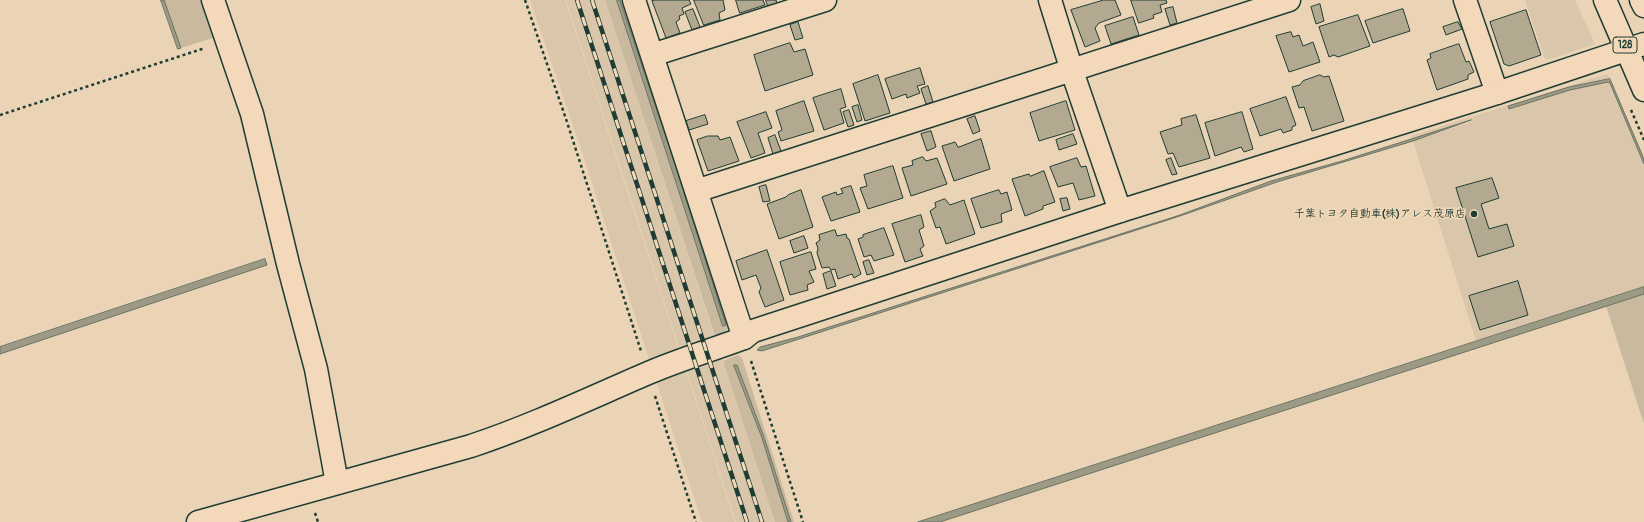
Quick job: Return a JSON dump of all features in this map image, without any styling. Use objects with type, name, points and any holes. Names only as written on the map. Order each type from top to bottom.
[{"type":"main road","points":[[213,0],[252,114],[288,264],[316,369],[337,483]]},
{"type":"main road","points":[[634,0],[744,338]]},
{"type":"main road","points":[[652,55],[825,0]]},
{"type":"main road","points":[[1050,0],[1072,71],[1120,211]]},
{"type":"main road","points":[[696,191],[1289,0]]},
{"type":"main road","points":[[1465,0],[1497,92]]},
{"type":"main road","name":"128","points":[[1605,0],[1636,47],[1644,90]]},
{"type":"main road","points":[[1641,0],[1644,6]]},
{"type":"main road","points":[[198,522],[442,455],[501,436],[648,373],[744,338],[753,331],[1120,211],[1636,47]]},
{"type":"path","points":[[525,0],[566,119],[696,522]]},
{"type":"path","points":[[0,115],[227,41]]},
{"type":"path","points":[[744,338],[802,522]]},
{"type":"shaded area","points":[[161,0],[164,0],[181,48],[178,49]]},
{"type":"shaded area","points":[[164,0],[207,0],[219,36],[181,48]]},
{"type":"shaded area","points":[[530,0],[565,0],[735,522],[702,522],[578,140]]},
{"type":"shaded area","points":[[566,0],[605,0],[775,522],[736,522]]},
{"type":"shaded area","points":[[605,0],[623,0],[729,323],[728,328],[723,333],[715,336]]},
{"type":"shaded area","points":[[617,0],[620,0],[670,149],[726,325],[723,326]]},
{"type":"shaded area","points":[[1525,0],[1575,0],[1595,44],[1550,59],[1545,59]]},
{"type":"shaded area","points":[[1607,74],[1610,79],[1569,87],[1509,106],[1590,85],[1610,83],[1644,164],[1644,287],[1476,341],[1413,141],[1471,122],[1470,120],[1412,138],[1411,136]]},
{"type":"shaded area","points":[[1610,79],[1644,159],[1644,164],[1610,83],[1608,82],[1570,90],[1509,109],[1508,106],[1569,87]]},
{"type":"shaded area","points":[[1471,120],[1413,141],[1277,182],[1180,216],[762,351],[757,350],[760,347],[798,337],[1180,215],[1271,181],[1342,161]]},
{"type":"shaded area","points":[[265,259],[267,265],[0,354],[0,347]]},
{"type":"shaded area","points":[[1644,287],[1644,294],[940,522],[918,522]]},
{"type":"shaded area","points":[[1644,294],[1644,424],[1606,306]]},
{"type":"shaded area","points":[[738,355],[742,358],[794,522],[791,522],[764,437],[737,366],[735,365],[762,438],[788,522],[775,522],[723,361]]},
{"type":"shaded area","points":[[734,365],[737,365],[764,437],[791,522],[788,522],[762,438]]},
{"type":"building","points":[[689,0],[691,4],[682,8],[684,14],[679,16],[680,19],[676,22],[680,33],[666,38],[652,1]]},
{"type":"building","points":[[694,0],[723,0],[725,10],[719,13],[720,20],[704,25]]},
{"type":"building","points":[[736,0],[763,0],[765,5],[740,13]]},
{"type":"building","points":[[766,0],[776,0],[777,4],[768,6]]},
{"type":"building","points":[[1104,0],[1115,0],[1121,15],[1099,23],[1095,28],[1100,41],[1085,47],[1071,10]]},
{"type":"building","points":[[1131,0],[1166,0],[1167,3],[1160,5],[1162,12],[1153,15],[1154,18],[1139,23]]},
{"type":"building","points":[[1320,4],[1324,21],[1316,24],[1311,7]]},
{"type":"building","points":[[1173,7],[1177,23],[1170,25],[1165,9]]},
{"type":"building","points":[[693,9],[700,27],[692,30],[685,12]]},
{"type":"building","points":[[1403,9],[1410,31],[1373,43],[1365,21]]},
{"type":"building","points":[[1526,10],[1541,55],[1509,66],[1504,64],[1490,22]]},
{"type":"building","points":[[1358,15],[1370,46],[1338,57],[1334,55],[1329,57],[1319,27]]},
{"type":"building","points":[[1133,17],[1139,35],[1111,44],[1105,26]]},
{"type":"building","points":[[798,22],[803,38],[795,40],[790,25]]},
{"type":"building","points":[[1458,22],[1462,29],[1446,35],[1443,27]]},
{"type":"building","points":[[1291,32],[1293,37],[1299,35],[1303,46],[1313,42],[1320,62],[1289,72],[1276,36]]},
{"type":"building","points":[[790,43],[794,52],[805,49],[813,75],[765,91],[754,55]]},
{"type":"building","points":[[1459,44],[1466,62],[1469,61],[1474,72],[1468,75],[1468,79],[1437,90],[1427,60],[1431,58],[1430,54]]},
{"type":"building","points":[[920,68],[925,84],[917,86],[920,93],[907,98],[906,94],[892,99],[885,79]]},
{"type":"building","points":[[878,75],[890,113],[865,121],[853,84]]},
{"type":"building","points":[[1320,75],[1324,77],[1329,76],[1344,121],[1312,131],[1304,107],[1299,108],[1292,87],[1300,85],[1303,81]]},
{"type":"building","points":[[928,86],[933,102],[926,104],[921,89]]},
{"type":"building","points":[[841,89],[846,107],[840,109],[844,123],[824,130],[813,98]]},
{"type":"building","points":[[1286,97],[1296,125],[1292,127],[1292,130],[1283,133],[1281,129],[1260,136],[1250,109]]},
{"type":"building","points":[[804,101],[814,131],[781,141],[778,132],[782,130],[776,111]]},
{"type":"building","points":[[1066,101],[1075,130],[1039,141],[1030,113]]},
{"type":"building","points":[[858,105],[862,120],[857,122],[852,107]]},
{"type":"building","points":[[849,110],[854,125],[848,127],[843,112]]},
{"type":"building","points":[[766,112],[772,128],[758,133],[765,153],[751,158],[737,122]]},
{"type":"building","points":[[1242,112],[1253,149],[1244,152],[1241,147],[1215,156],[1205,123]]},
{"type":"building","points":[[705,115],[708,124],[689,130],[686,121]]},
{"type":"building","points":[[1196,115],[1210,158],[1179,167],[1173,153],[1168,154],[1160,132],[1182,125],[1181,119]]},
{"type":"building","points":[[975,116],[980,131],[973,134],[967,119]]},
{"type":"building","points":[[931,131],[936,147],[927,151],[921,134]]},
{"type":"building","points":[[1073,134],[1077,144],[1059,150],[1056,140]]},
{"type":"building","points":[[775,135],[781,151],[773,154],[768,138]]},
{"type":"building","points":[[708,136],[718,136],[720,140],[730,137],[739,161],[708,171],[697,140]]},
{"type":"building","points":[[981,139],[990,169],[954,181],[942,146],[955,142],[958,147]]},
{"type":"building","points":[[923,157],[926,161],[937,158],[947,184],[911,196],[902,168],[913,165],[912,161]]},
{"type":"building","points":[[1077,158],[1081,167],[1086,166],[1095,196],[1079,200],[1073,183],[1058,187],[1050,167]]},
{"type":"building","points":[[1171,158],[1177,174],[1172,175],[1166,160]]},
{"type":"building","points":[[893,166],[903,198],[868,209],[860,188],[867,186],[864,175]]},
{"type":"building","points":[[1044,171],[1055,202],[1043,206],[1043,209],[1025,216],[1012,179],[1029,174],[1030,176]]},
{"type":"building","name":"千葉トヨタ自動車(株)アレス茂原店","points":[[1492,178],[1499,198],[1481,204],[1489,229],[1507,224],[1514,246],[1478,257],[1456,188]]},
{"type":"building","points":[[766,185],[770,201],[763,202],[759,187]]},
{"type":"building","points":[[851,186],[860,212],[831,221],[822,197],[836,192],[837,195],[843,193],[841,189]]},
{"type":"building","points":[[801,190],[813,227],[779,239],[767,204]]},
{"type":"building","points":[[999,190],[1001,194],[1007,192],[1012,210],[1001,214],[1002,222],[981,228],[971,199]]},
{"type":"building","points":[[1067,198],[1070,209],[1063,211],[1060,199]]},
{"type":"building","points":[[945,199],[950,205],[964,200],[975,234],[946,244],[940,227],[936,228],[930,211],[936,207],[935,203]]},
{"type":"building","points":[[921,215],[924,227],[919,230],[924,246],[920,249],[923,256],[905,262],[892,224]]},
{"type":"building","points":[[884,228],[894,255],[874,261],[871,255],[864,257],[858,239],[863,237],[863,235]]},
{"type":"building","points":[[835,230],[837,236],[846,234],[847,238],[849,239],[861,274],[854,278],[852,274],[838,279],[835,269],[831,270],[829,267],[822,268],[817,253],[818,248],[816,243],[820,240],[819,235]]},
{"type":"building","points":[[804,236],[808,248],[794,253],[790,241]]},
{"type":"building","points":[[767,250],[784,300],[765,307],[759,292],[761,288],[756,275],[742,280],[736,261]]},
{"type":"building","points":[[811,252],[816,269],[809,271],[814,282],[807,285],[808,290],[790,295],[780,262]]},
{"type":"building","points":[[869,260],[874,273],[867,275],[863,262]]},
{"type":"building","points":[[831,271],[836,286],[827,289],[823,274]]},
{"type":"building","points":[[1518,281],[1528,315],[1480,330],[1469,296]]},
{"type":"railway","points":[[577,0],[747,522]]},
{"type":"railway","points":[[592,0],[762,522]]},
{"type":"place","name":"千葉トヨタ自動車(株)アレス茂原店","points":[[1474,214]]}]
